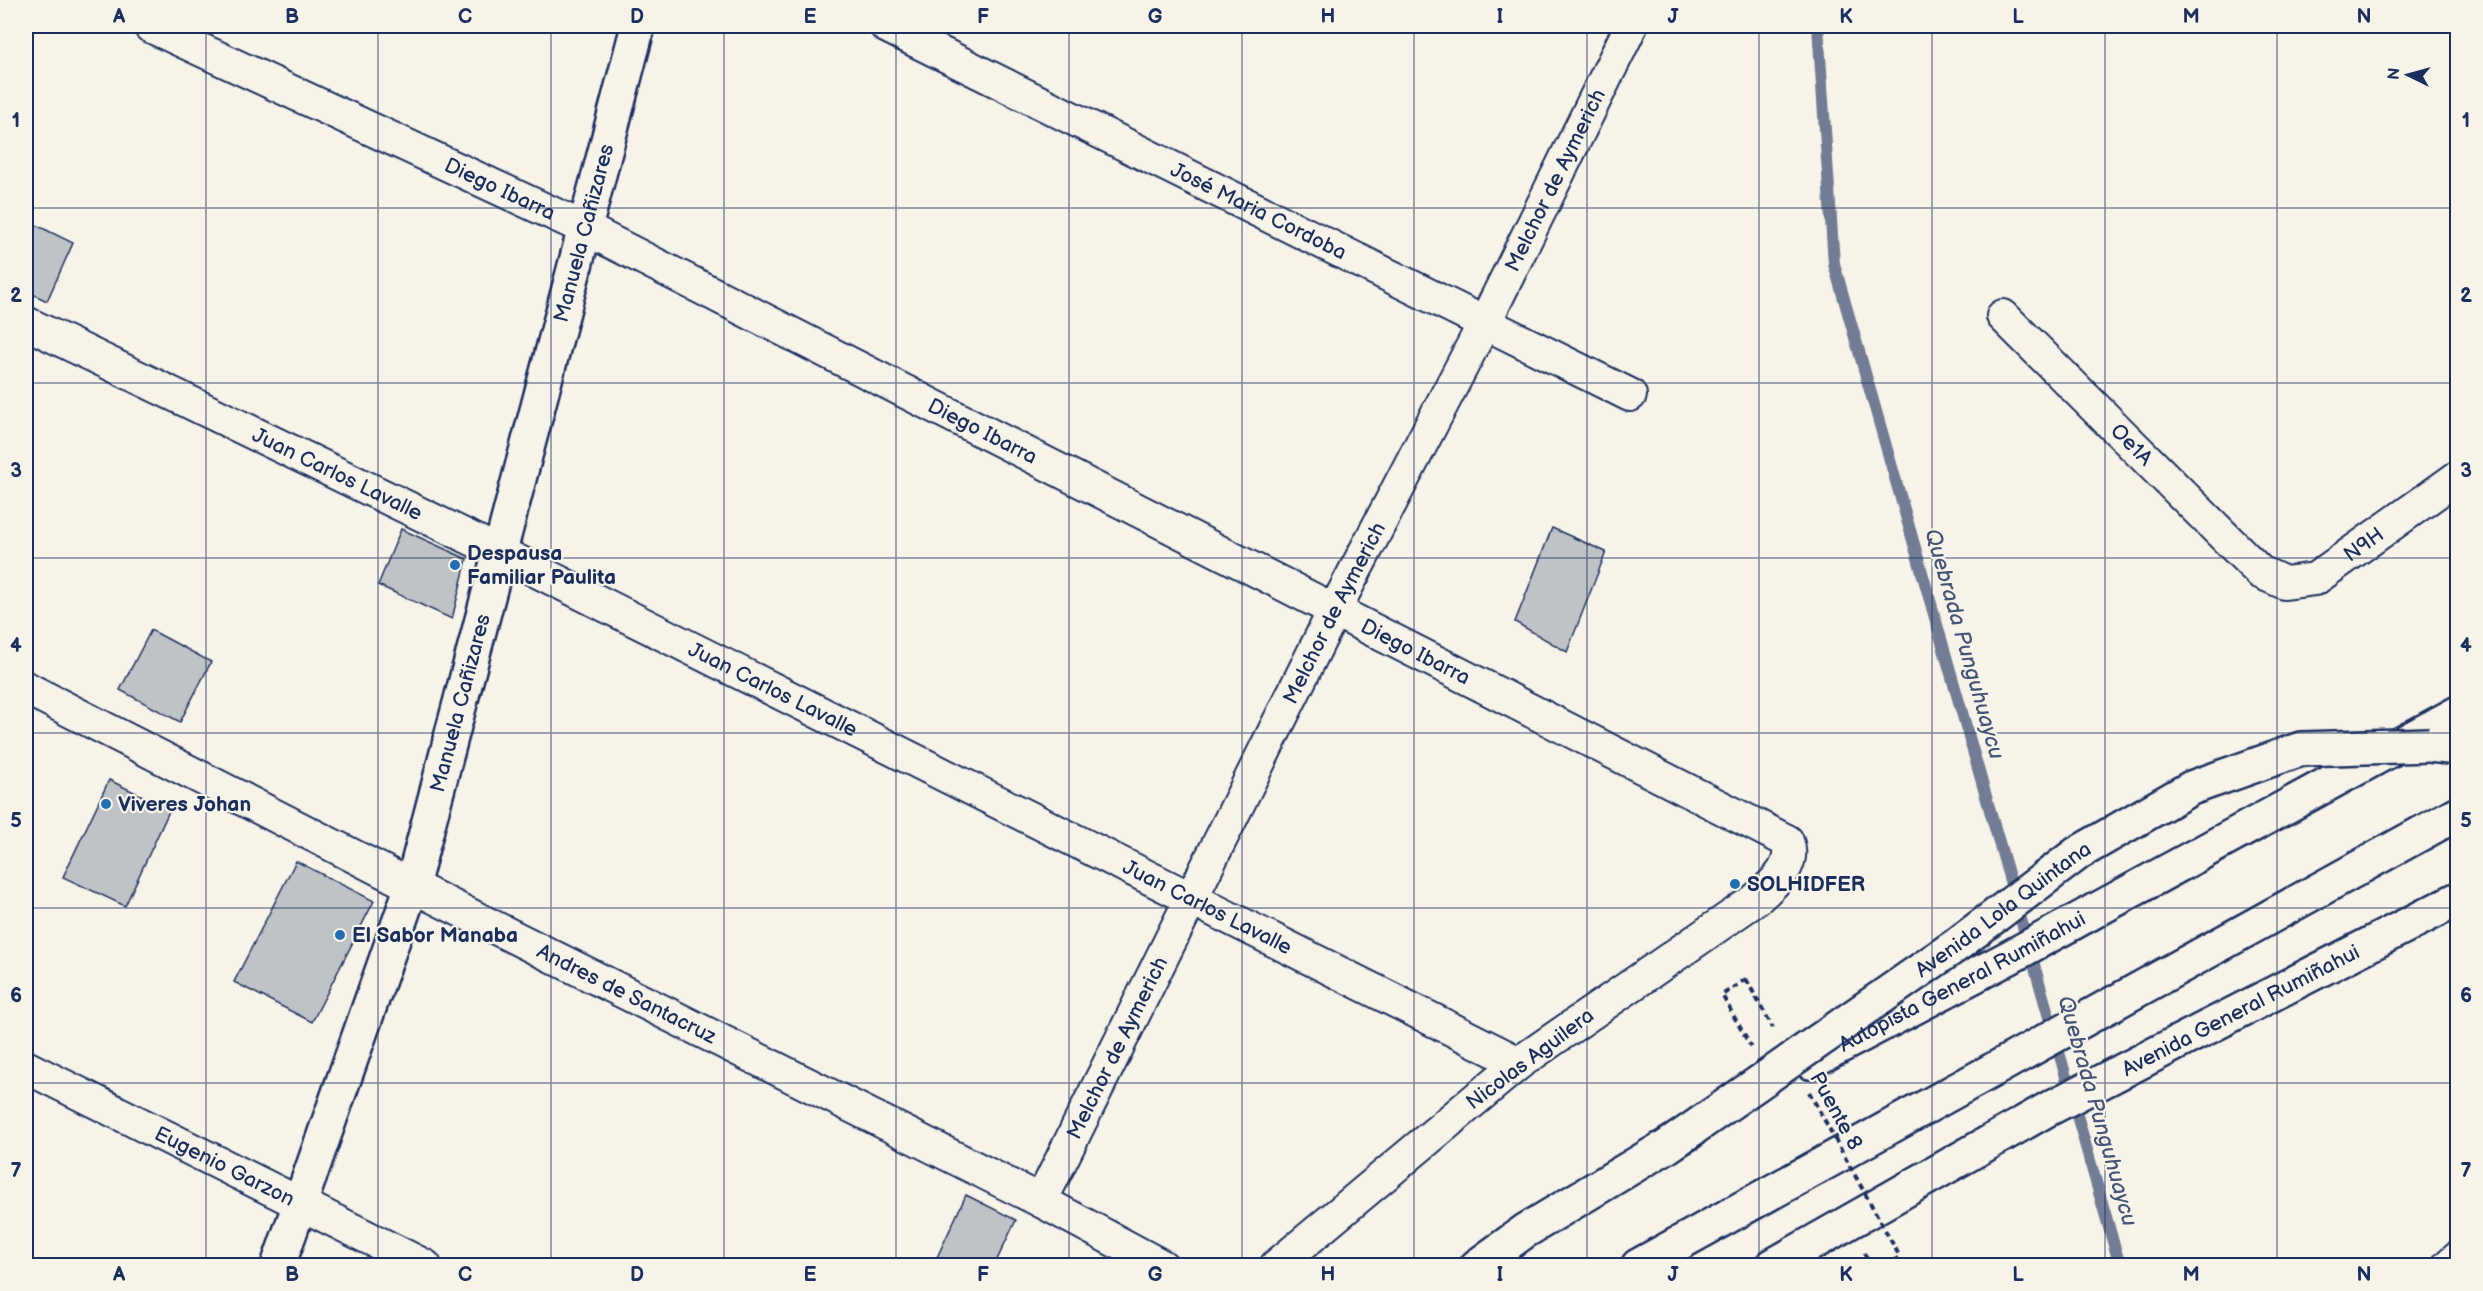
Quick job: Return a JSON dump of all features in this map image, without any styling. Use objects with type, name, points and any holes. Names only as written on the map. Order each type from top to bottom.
[{"type":"main road","name":"Manuela Cañizares","points":[[278,1266],[412,886],[638,26]]},
{"type":"main road","name":"Autopista General Rumiñahui","points":[[1478,1266],[1525,1231],[1835,1047],[2010,957],[2457,713]]},
{"type":"main road","name":"Avenida Lola Quintana","points":[[1665,1148],[1958,944],[2078,853],[2191,789],[2301,749],[2443,747]]},
{"type":"main road","points":[[1638,1266],[2457,813]]},
{"type":"main road","name":"Avenida General Rumiñahui","points":[[1773,1266],[2048,1108],[2457,899]]},
{"type":"main road","points":[[2147,1057],[2457,915]]},
{"type":"street","name":"Diego Ibarra","points":[[150,26],[584,228],[1334,611],[1781,836],[1789,847],[1787,862]]},
{"type":"street","name":"José Maria Cordoba","points":[[886,26],[931,35],[1630,395]]},
{"type":"street","name":"Melchor de Aymerich","points":[[1041,1201],[1334,611],[1485,322],[1631,26]]},
{"type":"street","name":"Oe1A","points":[[2003,316],[2260,572]]},
{"type":"street","name":"Juan Carlos Lavalle","points":[[26,323],[501,553],[1519,1063]]},
{"type":"street","name":"N9H","points":[[2260,572],[2285,583],[2315,579],[2457,477]]},
{"type":"street","name":"Andres de Santacruz","points":[[26,688],[412,886],[1041,1201],[1162,1266]]},
{"type":"street","name":"Nicolas Aguilera","points":[[1276,1266],[1519,1063],[1755,900],[1779,878],[1787,862]]},
{"type":"street","name":"Eugenio Garzon","points":[[26,1067],[425,1266]]},
{"type":"street","points":[[2448,1266],[2457,1257]]},
{"type":"path","points":[[1771,1084],[1722,994],[1746,979],[1774,1031]]},
{"type":"path","name":"Puente 8","points":[[1803,1082],[1900,1257],[1884,1266]]},
{"type":"building","points":[[26,220],[73,243],[47,301],[26,291]]},
{"type":"building","points":[[1552,528],[1606,552],[1567,652],[1515,622]]},
{"type":"building","points":[[401,529],[467,559],[452,619],[378,585]]},
{"type":"building","points":[[151,630],[211,662],[180,722],[120,690]]},
{"type":"building","points":[[109,780],[170,809],[125,906],[63,877]]},
{"type":"building","points":[[296,861],[374,901],[312,1022],[234,982]]},
{"type":"building","points":[[966,1195],[1016,1220],[994,1266],[933,1266]]},
{"type":"waterway","name":"Quebrada Punguhuaycu","points":[[1818,26],[1834,264],[2120,1266]]},
{"type":"place","name":"Despausa Familiar Paulita","points":[[455,565]]},
{"type":"place","name":"Viveres Johan","points":[[106,804]]},
{"type":"place","name":"SOLHIDFER","points":[[1735,884]]},
{"type":"place","name":"El Sabor Manaba","points":[[340,935]]}]
